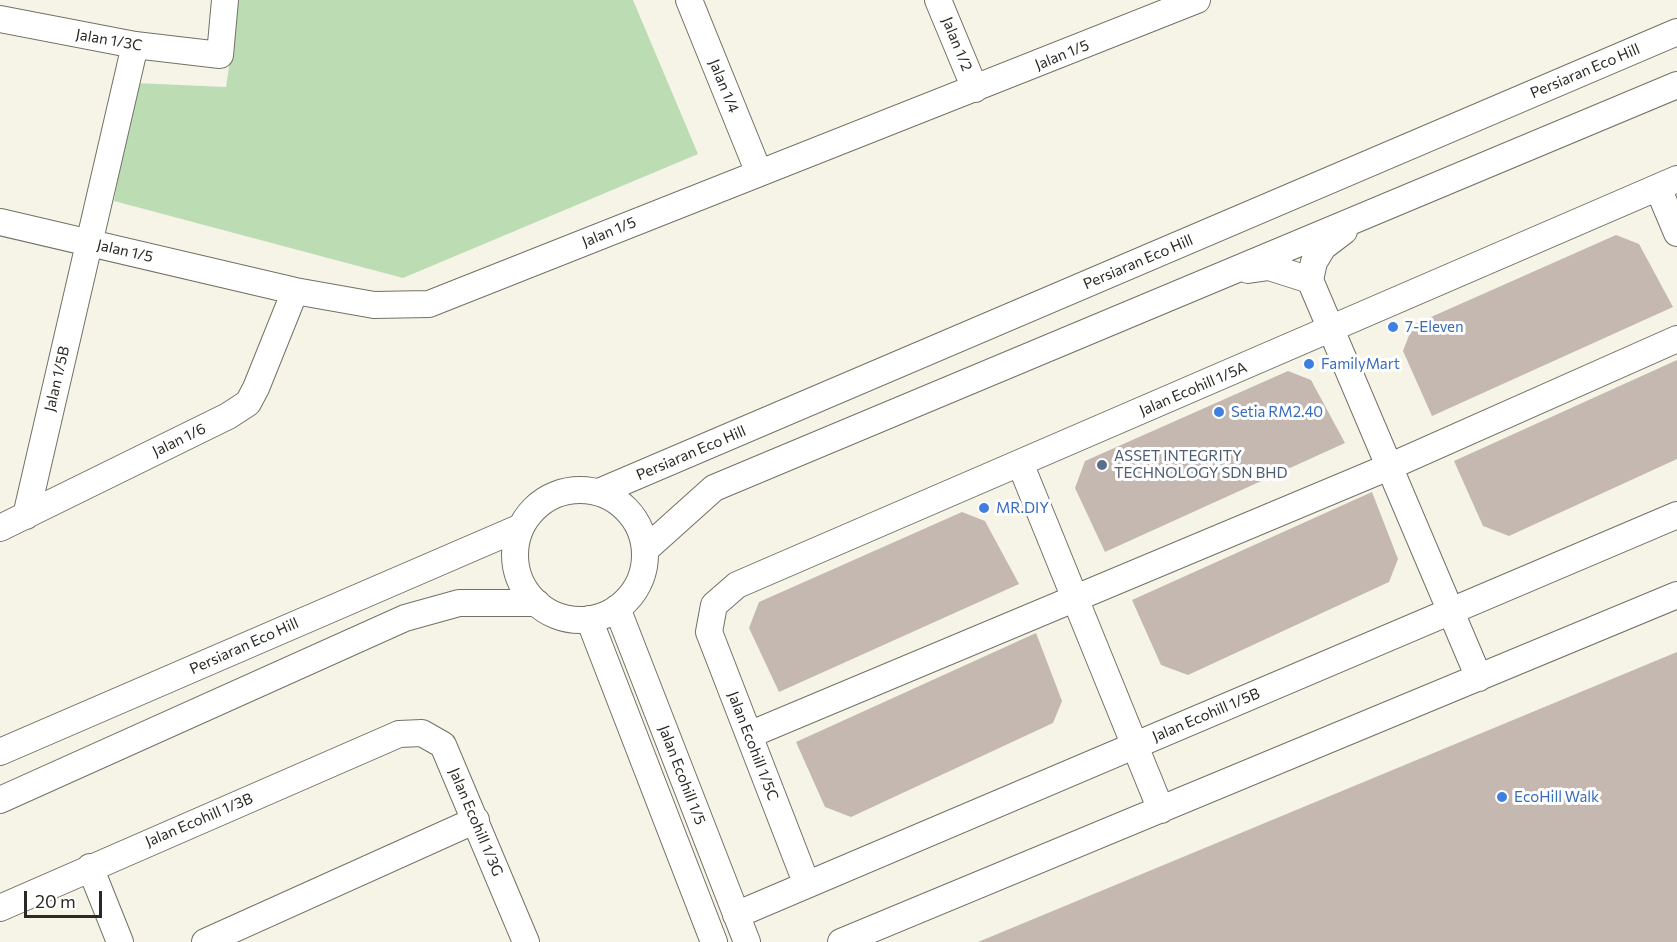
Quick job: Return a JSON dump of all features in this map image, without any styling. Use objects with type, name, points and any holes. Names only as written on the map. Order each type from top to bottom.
[{"type":"street","name":"Jalan 1/3C","points":[[0,19],[135,45],[220,55],[225,0]]},
{"type":"street","name":"Jalan 1/4","points":[[689,0],[759,173]]},
{"type":"street","name":"Jalan 1/2","points":[[938,0],[975,89]]},
{"type":"street","name":"Jalan 1/5","points":[[0,222],[295,291],[374,305],[429,304],[1197,0]]},
{"type":"street","name":"Persiaran Eco Hill","points":[[599,492],[1677,32]]},
{"type":"street","name":"Jalan 1/5B","points":[[26,516],[135,45]]},
{"type":"street","points":[[521,527],[515,547],[516,568],[524,587],[537,603],[552,614],[570,619],[589,620],[607,615],[637,588],[644,569],[646,549],[714,488],[1677,85]]},
{"type":"street","points":[[1667,184],[1677,233]]},
{"type":"street","name":"Jalan Ecohill 1/5A","points":[[714,605],[737,585],[1333,330],[1667,184]]},
{"type":"street","points":[[1364,216],[1323,247],[1314,262],[1310,280],[1391,466],[1479,678]]},
{"type":"street","points":[[1227,273],[1269,267],[1310,280]]},
{"type":"street","name":"Jalan 1/6","points":[[0,528],[228,416],[248,403],[295,291]]},
{"type":"street","points":[[749,735],[1391,466],[1677,339]]},
{"type":"street","points":[[1020,463],[1161,810]]},
{"type":"street","name":"Persiaran Eco Hill","points":[[0,752],[521,527],[532,512],[546,500],[563,492],[581,490],[599,492],[617,501],[632,514],[641,531],[646,549]]},
{"type":"street","name":"Jalan Ecohill 1/5B","points":[[736,915],[1677,515]]},
{"type":"street","points":[[841,942],[1677,595]]},
{"type":"street","points":[[0,800],[405,618],[459,603],[537,603]]},
{"type":"street","name":"Jalan Ecohill 1/5C","points":[[714,605],[709,632],[807,885]]},
{"type":"street","name":"Jalan Ecohill 1/5","points":[[617,608],[747,942]]},
{"type":"street","points":[[589,620],[714,942]]},
{"type":"street","name":"Jalan Ecohill 1/3G","points":[[399,734],[422,733],[443,745],[476,820],[517,939]]},
{"type":"street","name":"Jalan Ecohill 1/3B","points":[[0,908],[399,734]]},
{"type":"street","points":[[205,942],[476,820]]},
{"type":"street","points":[[90,867],[120,942]]},
{"type":"green space","points":[[239,0],[633,0],[698,154],[403,278],[114,201],[135,83],[226,87]]},
{"type":"building","points":[[1616,235],[1639,244],[1673,307],[1432,416],[1403,351],[1413,325]]},
{"type":"building","points":[[1677,360],[1677,459],[1509,536],[1483,526],[1454,461]]},
{"type":"building","points":[[1288,371],[1311,380],[1345,443],[1105,552],[1075,488],[1085,461]]},
{"type":"building","points":[[1372,492],[1398,559],[1389,582],[1188,675],[1161,665],[1132,600]]},
{"type":"building","points":[[962,512],[985,521],[1019,584],[779,692],[749,628],[759,602]]},
{"type":"building","points":[[1036,633],[1062,701],[1053,723],[851,817],[825,807],[796,742]]},
{"type":"building","name":"EcoHill Walk","points":[[1677,652],[1677,942],[978,942]]},
{"type":"place","name":"7-Eleven","points":[[1393,327]]},
{"type":"place","name":"FamilyMart","points":[[1309,364]]},
{"type":"place","name":"Setia RM2.40","points":[[1219,412]]},
{"type":"place","name":"ASSET INTEGRITY TECHNOLOGY SDN BHD","points":[[1102,465]]},
{"type":"place","name":"MR.DIY","points":[[984,508]]},
{"type":"place","name":"EcoHill Walk","points":[[1502,797]]}]
